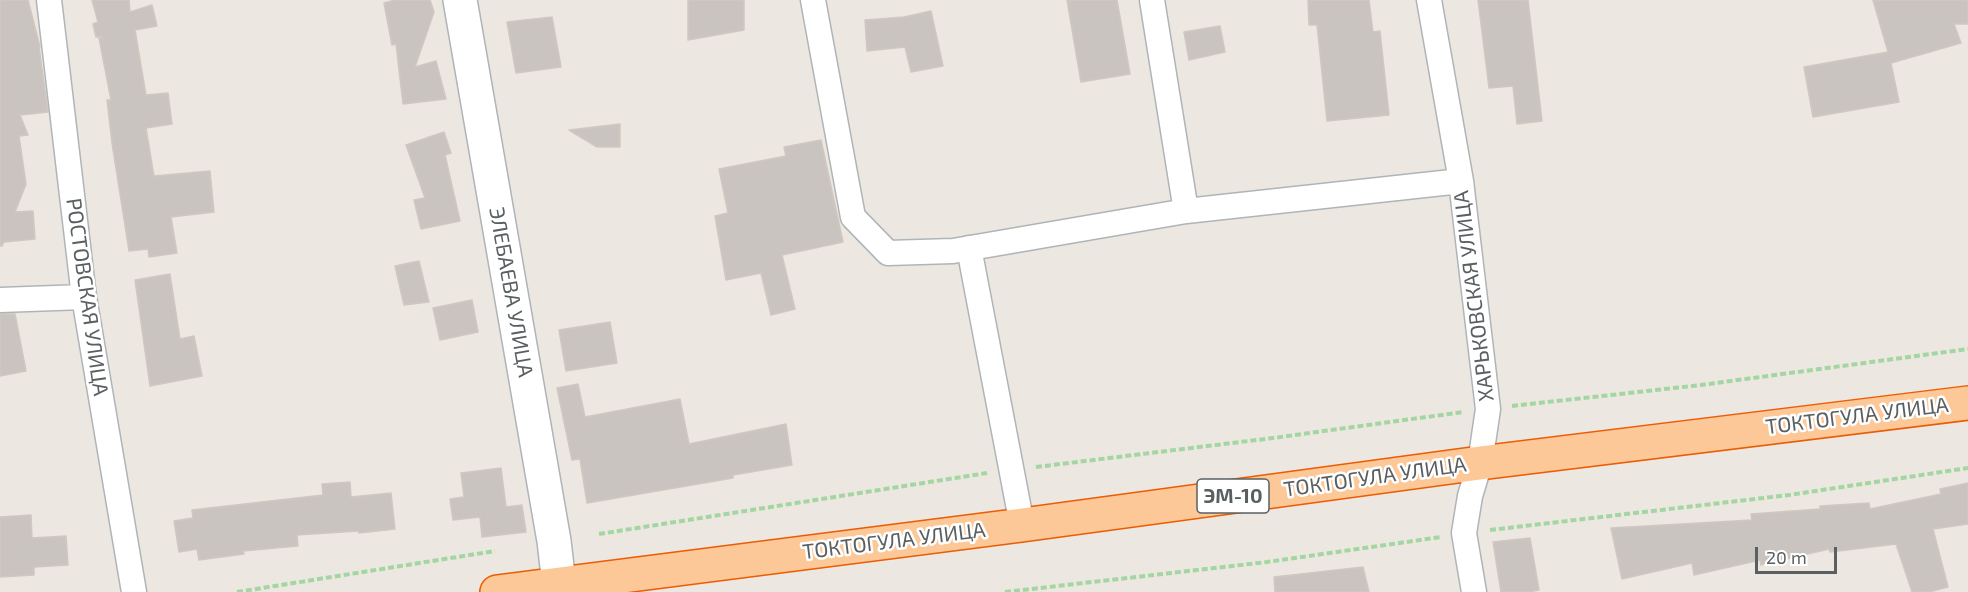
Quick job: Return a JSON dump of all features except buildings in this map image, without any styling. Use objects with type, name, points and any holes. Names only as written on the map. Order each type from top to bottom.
[{"type":"highway","name":"ТОКТОГУЛА УЛИЦА","points":[[497,592],[1022,525],[1480,463],[1968,403]]},
{"type":"main road","name":"ЭЛЕБАЕВА УЛИЦА","points":[[460,0],[554,542],[559,584]]},
{"type":"street","name":"РОСТОВСКАЯ УЛИЦА","points":[[49,0],[84,297],[134,592]]},
{"type":"street","points":[[813,0],[854,217],[888,253],[953,251],[1186,211],[1461,180]]},
{"type":"street","points":[[1152,0],[1186,211]]},
{"type":"street","name":"ХАРЬКОВСКАЯ УЛИЦА","points":[[1429,0],[1461,180],[1488,409],[1480,463],[1470,496],[1464,533],[1474,592]]},
{"type":"street","points":[[969,248],[1022,525]]},
{"type":"street","points":[[0,300],[84,297]]},
{"type":"path","points":[[599,534],[1012,470],[1488,409],[1701,385],[1968,349]]},
{"type":"path","points":[[237,592],[495,551]]}]
